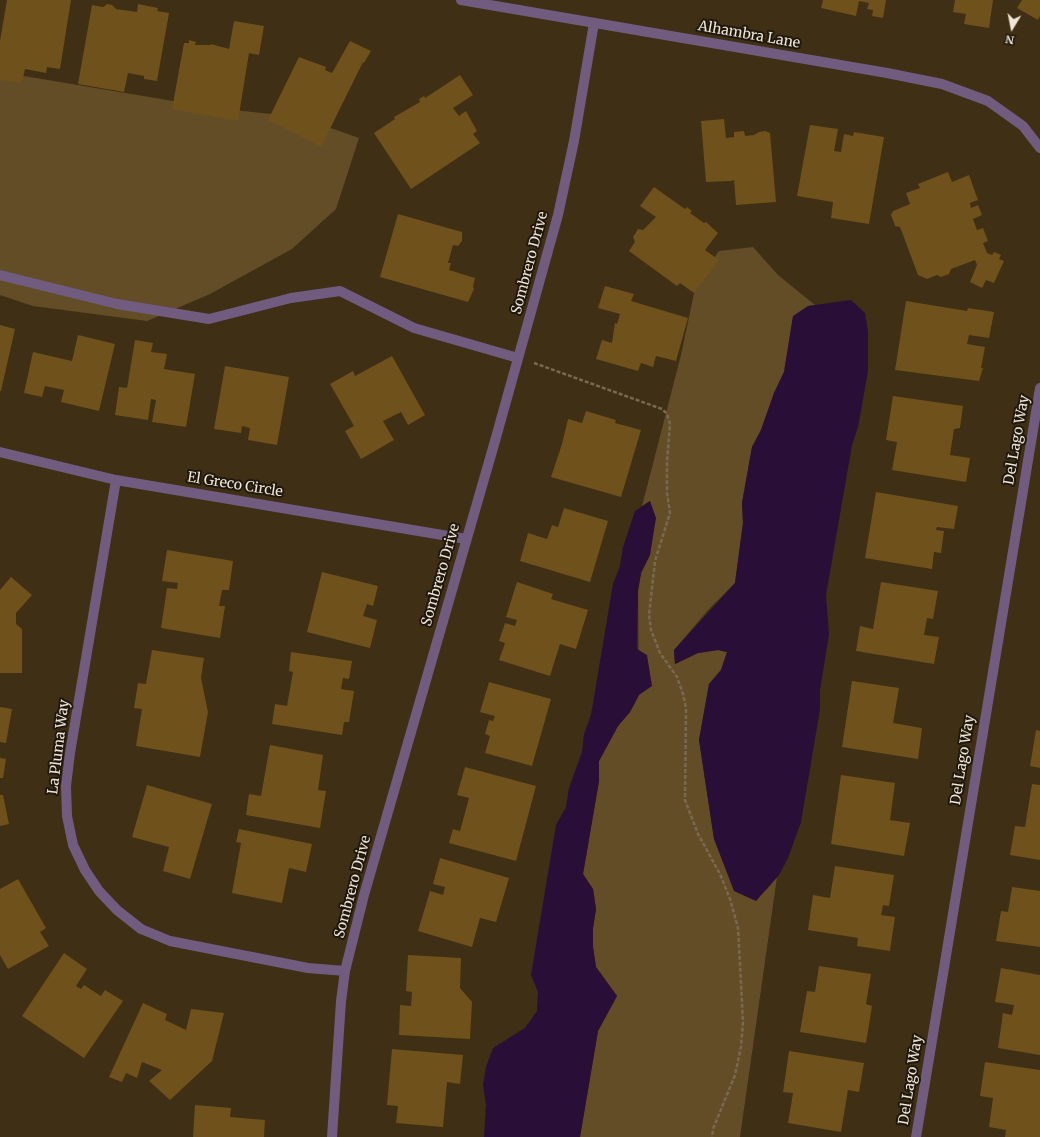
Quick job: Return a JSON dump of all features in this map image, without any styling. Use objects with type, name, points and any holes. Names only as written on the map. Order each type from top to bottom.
[{"type":"street","name":"Alhambra Lane","points":[[461,0],[942,84],[988,101],[1023,126],[1040,148]]},
{"type":"street","name":"Sombrero Drive","points":[[332,1137],[341,1001],[345,972],[364,895],[558,215],[574,140],[594,23]]},
{"type":"street","points":[[0,275],[117,304],[209,319],[291,298],[340,291],[414,328],[518,358]]},
{"type":"street","name":"Del Lago Way","points":[[916,1137],[1040,388]]},
{"type":"street","name":"El Greco Circle","points":[[0,452],[116,480],[466,538]]},
{"type":"street","name":"La Pluma Way","points":[[116,480],[70,753],[66,786],[67,816],[73,845],[85,870],[100,891],[117,910],[141,929],[170,941],[308,968],[345,972]]},
{"type":"path","points":[[518,358],[662,409],[667,414],[670,424],[667,461],[670,513],[655,561],[649,615],[651,630],[660,653],[677,677],[684,694],[686,708],[685,800],[698,834],[720,874],[730,899],[738,928],[742,1024],[741,1047],[734,1075],[713,1129],[712,1137]]},
{"type":"shaded area","points":[[0,72],[215,108],[299,117],[359,138],[336,209],[292,249],[210,294],[147,321],[33,306],[0,295]]},
{"type":"shaded area","points":[[753,247],[778,275],[815,305],[808,306],[793,317],[784,372],[774,393],[761,430],[752,447],[742,503],[743,523],[735,583],[708,610],[674,650],[675,664],[698,653],[718,650],[727,652],[721,670],[709,684],[699,740],[714,839],[735,891],[767,889],[777,877],[740,1137],[580,1137],[598,1031],[617,996],[596,967],[593,947],[593,928],[596,909],[593,889],[583,874],[599,781],[599,761],[618,726],[630,712],[639,695],[638,591],[641,573],[650,555],[650,501],[642,506],[681,355],[696,284],[719,251]]},
{"type":"shaded area","points":[[851,300],[865,313],[868,332],[868,371],[858,427],[852,445],[826,595],[829,634],[820,690],[820,709],[801,822],[788,858],[779,875],[756,901],[734,891],[714,839],[699,740],[709,684],[721,670],[727,652],[718,650],[698,653],[675,664],[674,650],[735,583],[743,523],[742,503],[752,447],[761,430],[774,393],[784,372],[793,316],[808,306]]},
{"type":"shaded area","points":[[650,501],[656,518],[650,555],[641,573],[638,591],[637,649],[647,655],[652,686],[639,695],[630,712],[618,726],[599,761],[599,781],[583,874],[593,889],[596,909],[593,928],[593,947],[596,967],[617,996],[598,1031],[580,1137],[484,1137],[486,1105],[483,1085],[486,1067],[493,1048],[525,1028],[537,1011],[538,992],[531,975],[556,825],[566,807],[569,788],[582,752],[584,734],[591,715],[613,584],[620,566],[623,547],[635,511]]},
{"type":"building","points":[[7,0],[71,0],[60,69],[47,67],[46,73],[25,69],[22,83],[0,80],[0,41]]},
{"type":"building","points":[[823,0],[886,0],[883,18],[872,16],[873,10],[867,9],[869,3],[859,1],[856,16],[821,8]]},
{"type":"building","points":[[955,0],[993,0],[989,28],[964,24],[966,14],[953,12]]},
{"type":"building","points":[[1022,0],[1040,0],[1040,16],[1038,20],[1017,8]]},
{"type":"building","points":[[107,4],[112,5],[116,9],[137,12],[138,4],[158,8],[157,11],[169,13],[157,81],[144,79],[144,76],[128,73],[124,92],[78,84],[92,5],[103,7]]},
{"type":"building","points":[[234,21],[264,26],[259,55],[249,53],[238,121],[172,109],[184,43],[189,43],[189,40],[196,42],[195,45],[211,44],[229,49]]},
{"type":"building","points":[[350,41],[371,51],[364,63],[363,62],[321,147],[268,120],[299,57],[326,67],[325,70],[332,73]]},
{"type":"building","points":[[460,75],[473,95],[453,108],[459,116],[466,111],[477,131],[473,134],[480,143],[411,189],[374,133],[395,119],[394,117],[420,102],[419,99],[424,96],[425,98]]},
{"type":"building","points":[[724,119],[726,138],[734,137],[734,132],[744,131],[745,136],[754,135],[765,131],[770,133],[776,202],[736,205],[734,180],[706,182],[701,121]]},
{"type":"building","points":[[810,125],[838,129],[834,151],[841,152],[844,134],[853,136],[854,132],[884,137],[869,224],[831,218],[833,202],[797,196]]},
{"type":"building","points":[[948,172],[952,182],[969,175],[978,200],[970,203],[971,208],[978,205],[982,215],[973,219],[977,230],[983,228],[988,241],[983,243],[987,253],[992,255],[994,252],[1001,255],[999,259],[1004,261],[994,283],[986,280],[982,288],[970,282],[977,265],[975,260],[951,269],[949,274],[941,277],[937,275],[927,279],[918,275],[900,227],[895,226],[891,215],[893,211],[910,204],[906,193],[920,188],[918,184]]},
{"type":"building","points":[[654,187],[685,209],[687,207],[692,211],[690,213],[704,223],[706,222],[718,233],[705,250],[719,260],[694,293],[680,283],[677,286],[629,251],[635,242],[633,237],[638,229],[643,230],[656,217],[640,206]]},
{"type":"building","points":[[398,214],[462,232],[462,241],[458,246],[453,245],[448,263],[451,263],[449,270],[475,278],[473,286],[474,289],[468,302],[380,277]]},
{"type":"building","points":[[605,286],[634,294],[631,301],[688,318],[676,361],[656,356],[653,367],[641,363],[638,371],[596,359],[602,340],[612,343],[615,323],[617,324],[620,314],[598,308]]},
{"type":"building","points":[[906,301],[967,311],[968,308],[994,312],[989,338],[969,335],[967,344],[985,347],[981,368],[983,368],[979,381],[895,370]]},
{"type":"building","points":[[0,325],[15,329],[1,391],[0,391]]},
{"type":"building","points":[[78,335],[115,344],[99,411],[61,402],[64,390],[45,386],[42,397],[24,393],[33,352],[72,361]]},
{"type":"building","points":[[135,340],[153,343],[151,352],[167,354],[164,369],[195,374],[186,427],[152,422],[156,400],[151,399],[148,420],[115,415],[119,387],[127,388]]},
{"type":"building","points":[[392,356],[425,415],[408,425],[401,412],[383,421],[394,440],[361,459],[345,431],[354,426],[330,384],[353,371],[355,376]]},
{"type":"building","points":[[225,366],[289,377],[277,445],[248,440],[250,428],[242,426],[241,433],[214,429]]},
{"type":"building","points":[[893,396],[963,406],[960,428],[954,429],[950,455],[970,458],[966,482],[892,470],[897,442],[886,440]]},
{"type":"building","points":[[586,411],[616,420],[615,423],[641,430],[621,497],[551,477],[562,444],[568,419],[582,423]]},
{"type":"building","points":[[876,492],[958,506],[954,529],[937,527],[936,530],[944,531],[941,553],[934,552],[932,569],[865,558]]},
{"type":"building","points":[[564,508],[608,521],[590,582],[520,561],[528,533],[547,539],[552,525],[558,527]]},
{"type":"building","points":[[167,550],[233,561],[229,590],[222,590],[219,606],[225,606],[220,638],[161,628],[167,588],[177,589],[178,583],[162,581]]},
{"type":"building","points":[[322,572],[378,586],[373,606],[367,604],[363,616],[377,620],[370,648],[307,632]]},
{"type":"building","points":[[11,577],[32,595],[16,613],[16,624],[22,629],[22,673],[0,673],[0,590]]},
{"type":"building","points":[[517,582],[553,594],[551,599],[588,610],[576,649],[560,644],[550,676],[499,660],[505,643],[499,641],[505,623],[515,626],[517,620],[506,617]]},
{"type":"building","points":[[881,582],[938,591],[933,619],[927,618],[924,635],[939,637],[934,664],[856,651],[860,626],[873,629]]},
{"type":"building","points":[[152,650],[204,658],[201,678],[208,712],[200,757],[136,746],[142,709],[134,708],[138,683],[146,684]]},
{"type":"building","points":[[291,652],[352,661],[349,679],[343,678],[341,689],[354,691],[349,722],[344,722],[342,735],[272,724],[275,704],[287,706],[293,672],[289,671]]},
{"type":"building","points":[[852,681],[899,688],[893,723],[922,728],[918,759],[842,747]]},
{"type":"building","points":[[489,682],[551,699],[532,766],[485,753],[490,736],[485,734],[489,720],[493,721],[495,716],[480,712]]},
{"type":"building","points":[[0,707],[12,709],[6,743],[0,742]]},
{"type":"building","points":[[1036,730],[1040,731],[1040,768],[1030,766]]},
{"type":"building","points":[[270,745],[323,755],[318,790],[326,791],[320,828],[246,815],[249,794],[261,796]]},
{"type":"building","points":[[0,758],[6,759],[3,778],[0,778]]},
{"type":"building","points":[[465,767],[536,786],[516,861],[449,843],[453,829],[460,831],[469,798],[457,795]]},
{"type":"building","points":[[841,775],[895,783],[890,820],[910,823],[904,856],[831,844]]},
{"type":"building","points":[[1032,784],[1040,785],[1040,860],[1010,855],[1015,826],[1025,827]]},
{"type":"building","points":[[147,785],[212,804],[190,879],[163,871],[169,847],[132,837]]},
{"type":"building","points":[[0,795],[3,795],[9,824],[0,826]]},
{"type":"building","points":[[239,829],[312,844],[306,872],[289,868],[282,903],[232,893],[241,843],[236,842]]},
{"type":"building","points":[[440,858],[509,878],[496,922],[480,918],[472,947],[418,931],[430,891],[443,895],[445,887],[433,884]]},
{"type":"building","points":[[835,866],[894,875],[889,906],[883,905],[881,915],[895,917],[890,951],[857,946],[858,938],[808,930],[813,895],[830,898]]},
{"type":"building","points":[[18,879],[46,928],[40,932],[49,946],[8,969],[0,955],[0,889]]},
{"type":"building","points":[[1012,887],[1040,891],[1040,947],[996,941],[1001,911],[1008,912]]},
{"type":"building","points":[[64,953],[87,969],[76,986],[81,989],[84,985],[101,996],[105,990],[123,1001],[84,1058],[22,1016]]},
{"type":"building","points":[[408,955],[461,958],[460,988],[472,1002],[470,1039],[399,1035],[400,1005],[411,1006],[412,992],[406,991]]},
{"type":"building","points":[[819,966],[871,974],[866,1004],[872,1006],[866,1043],[800,1032],[807,991],[815,992]]},
{"type":"building","points":[[1001,968],[1040,975],[1040,1055],[998,1048],[1003,1013],[1012,1015],[1014,1005],[995,1002]]},
{"type":"building","points":[[143,1003],[167,1014],[165,1020],[186,1030],[191,1009],[224,1013],[212,1061],[170,1100],[149,1081],[162,1070],[142,1062],[137,1078],[126,1073],[122,1082],[109,1077]]},
{"type":"building","points":[[392,1049],[463,1055],[460,1084],[447,1082],[443,1127],[396,1123],[398,1106],[387,1105]]},
{"type":"building","points":[[789,1051],[864,1063],[859,1092],[848,1090],[841,1132],[788,1123],[793,1093],[783,1092]]},
{"type":"building","points":[[985,1062],[1040,1070],[1040,1137],[1005,1137],[1006,1130],[989,1127],[993,1098],[980,1096]]},
{"type":"building","points":[[195,1105],[231,1108],[230,1117],[265,1120],[264,1137],[193,1137]]}]
